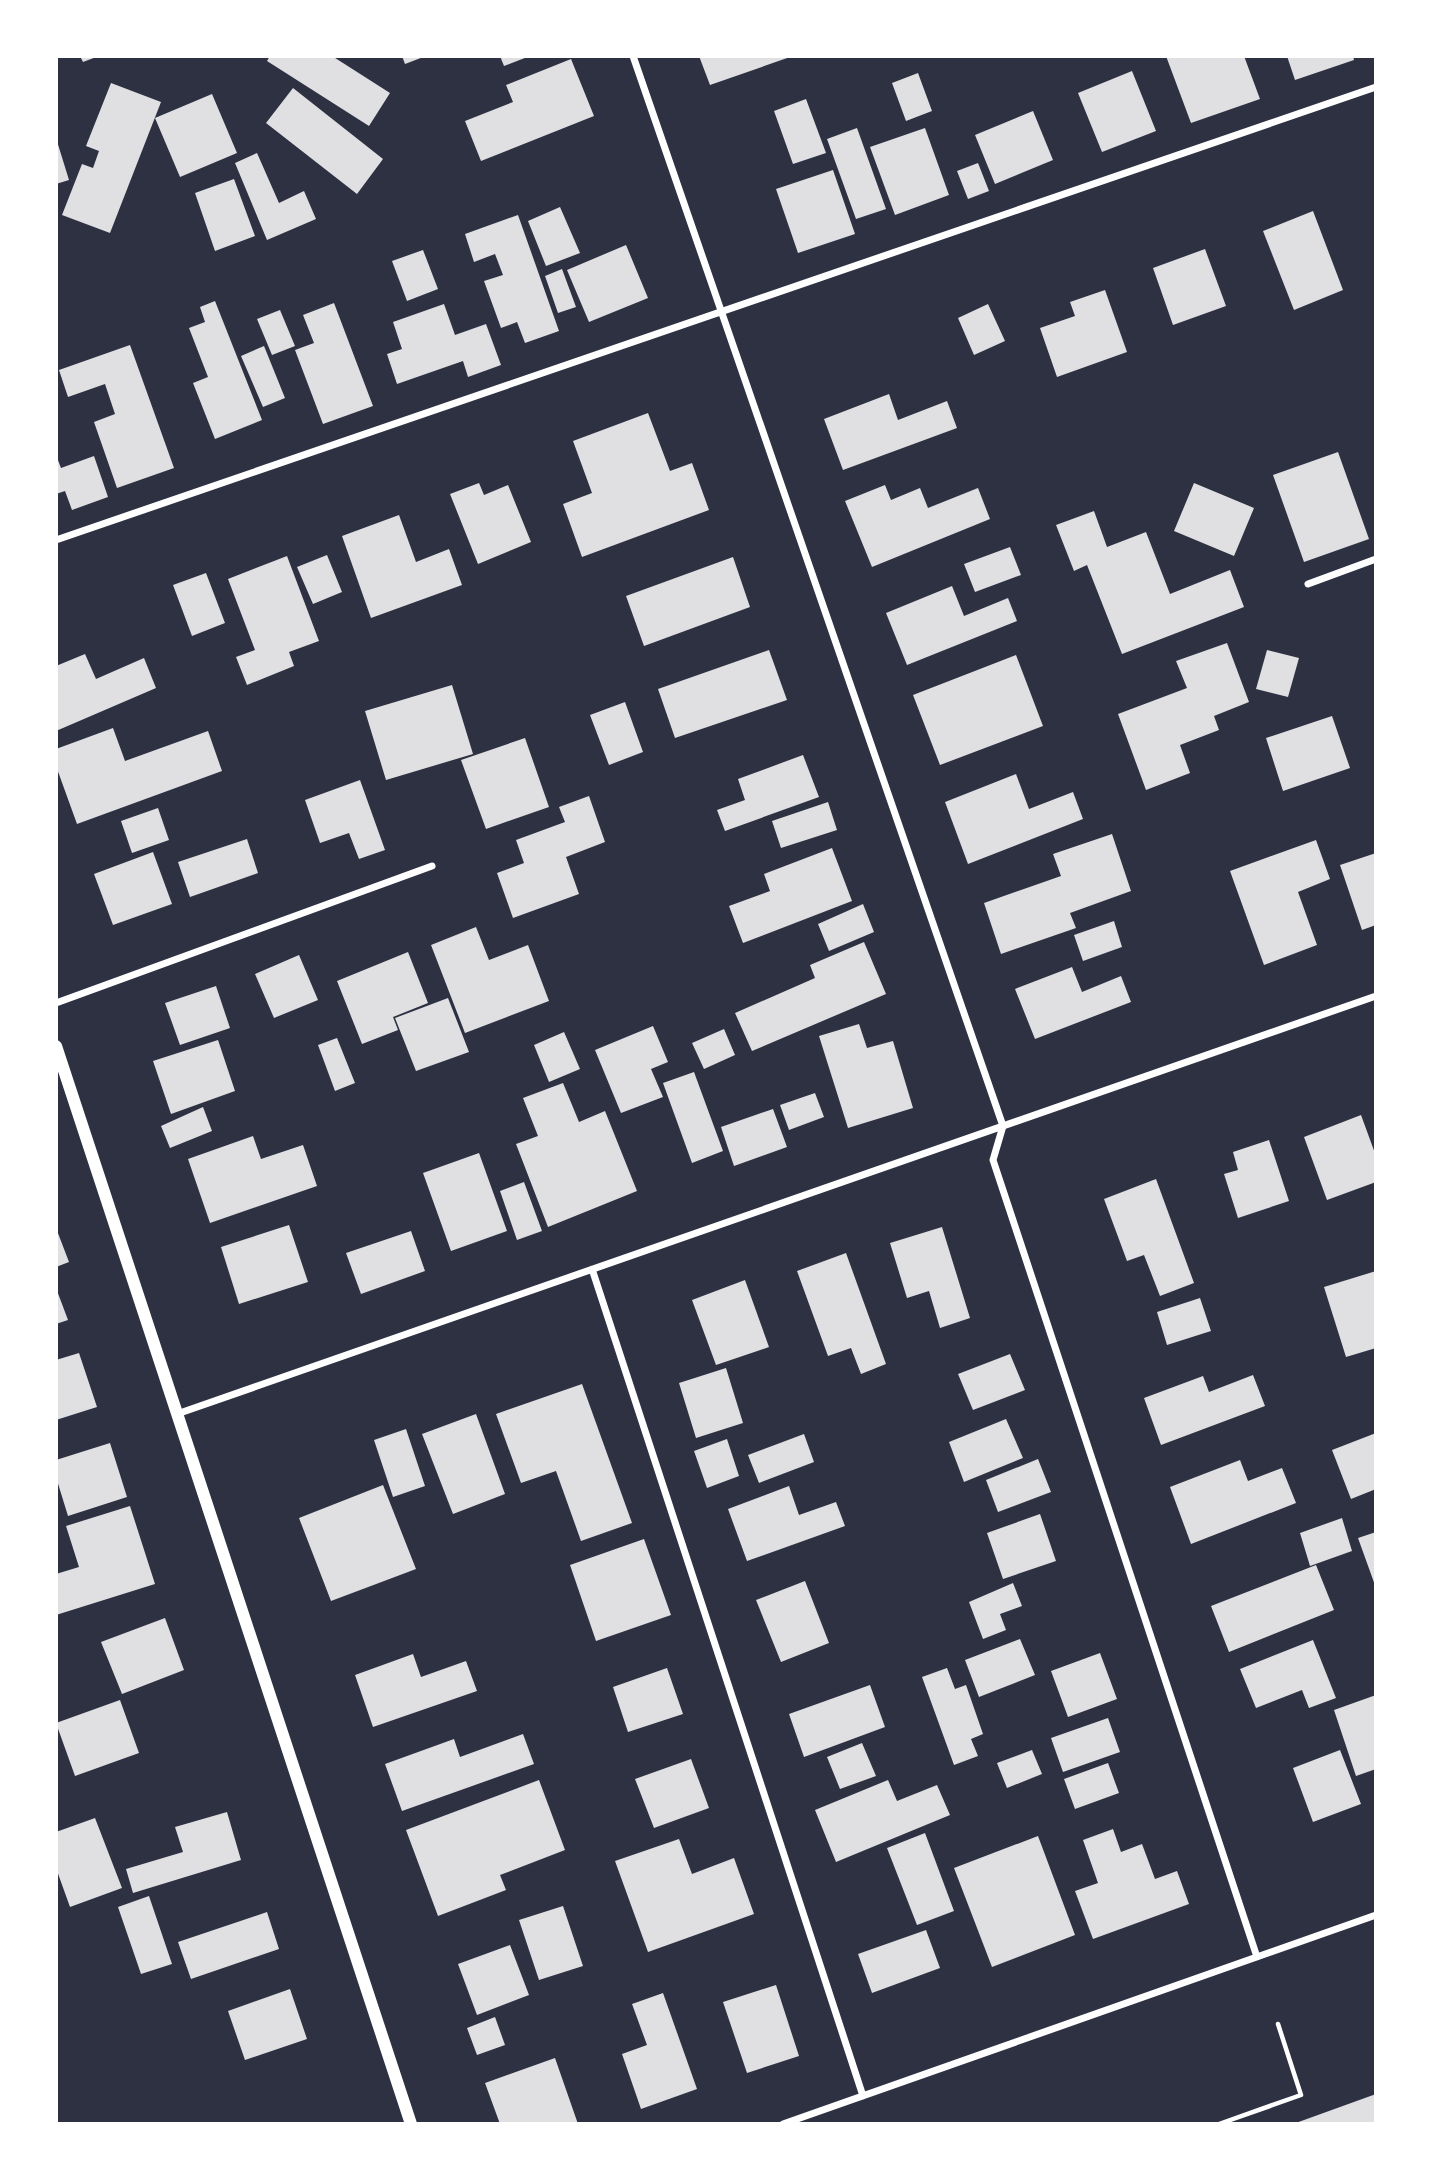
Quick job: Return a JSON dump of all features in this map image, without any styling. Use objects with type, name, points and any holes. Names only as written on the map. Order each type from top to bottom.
[{"type":"street","points":[[633,56],[1003,1126],[993,1160],[1256,1957]]},
{"type":"street","points":[[56,540],[1376,87]]},
{"type":"street","points":[[1308,584],[1376,559]]},
{"type":"street","points":[[56,1003],[432,866]]},
{"type":"street","points":[[177,1414],[1376,996]]},
{"type":"street","points":[[56,1046],[411,2124]]},
{"type":"street","points":[[592,1269],[863,2096]]},
{"type":"street","points":[[783,2124],[1376,1916]]},
{"type":"path","points":[[1219,2124],[1301,2095],[1278,2024]]},
{"type":"building","points":[[80,56],[99,56],[83,62]]},
{"type":"building","points":[[270,56],[332,56],[390,93],[369,126],[267,61]]},
{"type":"building","points":[[402,56],[426,56],[405,64]]},
{"type":"building","points":[[500,56],[530,56],[504,66]]},
{"type":"building","points":[[699,56],[793,56],[710,85]]},
{"type":"building","points":[[1166,56],[1244,56],[1260,99],[1191,123]]},
{"type":"building","points":[[1287,56],[1353,56],[1354,60],[1295,80]]},
{"type":"building","points":[[571,59],[594,116],[481,161],[465,121],[513,102],[506,85]]},
{"type":"building","points":[[1132,71],[1156,131],[1102,152],[1078,93]]},
{"type":"building","points":[[918,73],[932,111],[906,121],[892,83]]},
{"type":"building","points":[[111,83],[161,102],[110,233],[62,215],[82,164],[93,168],[99,151],[86,146]]},
{"type":"building","points":[[293,88],[383,159],[357,194],[266,123]]},
{"type":"building","points":[[212,94],[237,153],[180,177],[155,118]]},
{"type":"building","points":[[806,99],[826,153],[793,164],[774,111]]},
{"type":"building","points":[[1033,111],[1053,160],[995,184],[975,135]]},
{"type":"building","points":[[857,128],[886,209],[856,219],[827,139]]},
{"type":"building","points":[[925,128],[949,195],[895,215],[870,147]]},
{"type":"building","points":[[56,138],[69,180],[56,184]]},
{"type":"building","points":[[257,153],[279,203],[304,191],[316,219],[267,240],[235,163]]},
{"type":"building","points":[[978,163],[989,191],[968,199],[957,171]]},
{"type":"building","points":[[833,170],[855,234],[798,253],[776,189]]},
{"type":"building","points":[[234,179],[255,236],[215,251],[195,193]]},
{"type":"building","points":[[560,207],[580,253],[546,266],[528,221]]},
{"type":"building","points":[[1313,211],[1343,290],[1294,310],[1263,231]]},
{"type":"building","points":[[518,215],[559,331],[525,343],[517,322],[501,328],[484,281],[503,275],[495,254],[474,262],[465,234]]},
{"type":"building","points":[[626,245],[648,298],[589,322],[567,270]]},
{"type":"building","points":[[1205,249],[1226,306],[1173,325],[1153,268]]},
{"type":"building","points":[[423,250],[438,289],[407,301],[392,261]]},
{"type":"building","points":[[562,269],[576,307],[558,313],[545,276]]},
{"type":"building","points":[[1105,290],[1127,352],[1057,377],[1040,328],[1075,316],[1070,302]]},
{"type":"building","points":[[215,301],[262,420],[215,439],[193,383],[208,377],[189,328],[205,322],[200,307]]},
{"type":"building","points":[[334,303],[373,406],[323,424],[295,350],[314,343],[303,315]]},
{"type":"building","points":[[444,304],[455,335],[486,324],[501,365],[468,377],[463,361],[397,384],[387,354],[402,349],[393,322]]},
{"type":"building","points":[[988,304],[1005,341],[974,355],[958,318]]},
{"type":"building","points":[[280,310],[295,346],[272,355],[257,319]]},
{"type":"building","points":[[130,345],[174,468],[117,488],[94,422],[115,414],[105,384],[68,397],[59,370]]},
{"type":"building","points":[[264,346],[285,398],[263,407],[241,356]]},
{"type":"building","points":[[889,394],[898,420],[947,401],[957,428],[843,470],[824,419]]},
{"type":"building","points":[[648,413],[670,471],[692,463],[709,510],[582,557],[563,504],[592,493],[573,441]]},
{"type":"building","points":[[1338,452],[1369,539],[1304,562],[1273,475]]},
{"type":"building","points":[[56,455],[61,468],[94,456],[108,497],[72,510],[65,491],[56,494]]},
{"type":"building","points":[[479,483],[484,495],[508,485],[531,542],[478,564],[450,494]]},
{"type":"building","points":[[1194,483],[1254,508],[1234,556],[1174,531]]},
{"type":"building","points":[[885,485],[891,500],[920,488],[928,508],[978,488],[990,519],[872,567],[845,501]]},
{"type":"building","points":[[1094,511],[1107,547],[1146,532],[1170,594],[1230,570],[1244,607],[1122,654],[1087,565],[1074,571],[1056,525]]},
{"type":"building","points":[[399,515],[416,562],[449,549],[462,585],[371,618],[342,536]]},
{"type":"building","points":[[1010,547],[1021,575],[975,592],[964,564]]},
{"type":"building","points":[[327,555],[342,592],[313,604],[297,567]]},
{"type":"building","points":[[287,556],[319,641],[289,652],[294,666],[247,685],[236,657],[255,650],[228,579]]},
{"type":"building","points":[[733,557],[750,607],[644,646],[626,596]]},
{"type":"building","points":[[206,573],[225,623],[192,636],[173,585]]},
{"type":"building","points":[[952,586],[964,616],[1008,598],[1017,621],[907,665],[886,613]]},
{"type":"building","points":[[1227,643],[1249,702],[1214,716],[1219,730],[1180,745],[1190,773],[1146,790],[1118,714],[1187,688],[1176,661]]},
{"type":"building","points":[[769,650],[787,700],[675,738],[658,689]]},
{"type":"building","points":[[1267,650],[1299,658],[1288,697],[1256,689]]},
{"type":"building","points":[[85,654],[96,679],[144,658],[156,688],[56,731],[56,666]]},
{"type":"building","points":[[1016,655],[1043,726],[940,765],[913,695]]},
{"type":"building","points":[[452,685],[473,754],[386,780],[365,711]]},
{"type":"building","points":[[625,702],[643,752],[609,765],[590,715]]},
{"type":"building","points":[[1332,716],[1350,768],[1283,791],[1266,738]]},
{"type":"building","points":[[113,728],[125,761],[208,731],[222,771],[77,824],[56,766],[56,749]]},
{"type":"building","points":[[525,738],[549,807],[486,829],[461,760]]},
{"type":"building","points":[[803,755],[819,797],[725,831],[717,810],[745,800],[738,779]]},
{"type":"building","points":[[1016,774],[1029,809],[1073,792],[1083,819],[968,864],[945,802]]},
{"type":"building","points":[[360,780],[385,850],[359,859],[349,833],[320,843],[305,800]]},
{"type":"building","points":[[589,796],[605,842],[566,857],[579,894],[513,918],[497,873],[524,863],[516,840],[565,822],[559,807]]},
{"type":"building","points":[[828,802],[837,830],[781,848],[772,821]]},
{"type":"building","points":[[158,808],[169,840],[132,853],[121,821]]},
{"type":"building","points":[[1112,834],[1131,891],[1070,913],[1076,928],[1001,954],[984,903],[1061,876],[1053,854]]},
{"type":"building","points":[[247,839],[258,873],[190,897],[178,862]]},
{"type":"building","points":[[1316,840],[1330,879],[1298,892],[1317,945],[1264,965],[1230,871]]},
{"type":"building","points":[[832,848],[852,901],[743,943],[729,906],[770,891],[764,874]]},
{"type":"building","points":[[153,852],[172,904],[113,925],[94,874]]},
{"type":"building","points":[[1376,853],[1376,925],[1362,930],[1340,865]]},
{"type":"building","points":[[863,904],[874,932],[829,951],[818,924]]},
{"type":"building","points":[[1114,921],[1122,947],[1083,961],[1074,935]]},
{"type":"building","points":[[476,927],[489,960],[528,945],[549,1001],[465,1033],[431,945]]},
{"type":"building","points":[[864,942],[886,994],[752,1051],[735,1013],[815,978],[810,965]]},
{"type":"building","points":[[408,952],[428,1003],[393,1017],[398,1030],[362,1044],[337,981]]},
{"type":"building","points":[[299,955],[318,1000],[274,1018],[255,974]]},
{"type":"building","points":[[1072,967],[1082,992],[1121,976],[1131,1002],[1035,1039],[1015,989]]},
{"type":"building","points":[[216,986],[230,1028],[180,1045],[165,1003]]},
{"type":"building","points":[[448,998],[469,1052],[416,1071],[395,1018]]},
{"type":"building","points":[[859,1024],[867,1048],[893,1041],[913,1108],[848,1128],[819,1036]]},
{"type":"building","points":[[653,1026],[668,1062],[651,1069],[663,1097],[621,1113],[595,1050]]},
{"type":"building","points":[[724,1029],[735,1055],[704,1069],[692,1043]]},
{"type":"building","points":[[564,1032],[580,1069],[549,1082],[534,1045]]},
{"type":"building","points":[[337,1038],[355,1083],[335,1091],[318,1045]]},
{"type":"building","points":[[218,1040],[235,1091],[171,1114],[153,1061]]},
{"type":"building","points":[[694,1072],[723,1151],[692,1163],[663,1083]]},
{"type":"building","points":[[563,1083],[579,1122],[605,1111],[637,1191],[548,1227],[516,1144],[538,1136],[523,1098]]},
{"type":"building","points":[[815,1093],[824,1117],[789,1130],[780,1105]]},
{"type":"building","points":[[203,1107],[212,1131],[170,1148],[161,1126]]},
{"type":"building","points":[[773,1109],[787,1147],[734,1166],[721,1127]]},
{"type":"building","points":[[1361,1115],[1376,1156],[1376,1182],[1327,1200],[1304,1137]]},
{"type":"building","points":[[253,1136],[261,1159],[303,1145],[317,1186],[210,1223],[188,1159]]},
{"type":"building","points":[[1269,1140],[1289,1201],[1238,1218],[1224,1174],[1238,1170],[1233,1152]]},
{"type":"building","points":[[479,1153],[507,1231],[451,1251],[423,1173]]},
{"type":"building","points":[[1156,1179],[1194,1283],[1160,1296],[1144,1255],[1127,1261],[1104,1199]]},
{"type":"building","points":[[524,1182],[542,1231],[517,1240],[500,1191]]},
{"type":"building","points":[[289,1225],[308,1282],[239,1304],[221,1247]]},
{"type":"building","points":[[942,1227],[970,1318],[940,1328],[929,1291],[907,1298],[890,1243]]},
{"type":"building","points":[[56,1228],[69,1262],[56,1267]]},
{"type":"building","points":[[411,1231],[425,1271],[361,1294],[346,1253]]},
{"type":"building","points":[[846,1253],[886,1364],[861,1374],[851,1348],[828,1356],[797,1271]]},
{"type":"building","points":[[1376,1271],[1376,1348],[1346,1357],[1324,1287]]},
{"type":"building","points":[[745,1280],[769,1347],[716,1365],[692,1300]]},
{"type":"building","points":[[56,1288],[68,1320],[56,1324]]},
{"type":"building","points":[[1200,1298],[1211,1331],[1167,1345],[1157,1312]]},
{"type":"building","points":[[79,1353],[97,1407],[56,1420],[56,1360]]},
{"type":"building","points":[[1010,1354],[1025,1390],[973,1410],[958,1374]]},
{"type":"building","points":[[726,1368],[743,1423],[696,1438],[679,1383]]},
{"type":"building","points":[[1253,1375],[1265,1406],[1161,1445],[1144,1398],[1203,1376],[1209,1392]]},
{"type":"building","points":[[582,1384],[632,1523],[581,1541],[556,1471],[521,1483],[496,1414]]},
{"type":"building","points":[[476,1414],[505,1494],[453,1514],[422,1434]]},
{"type":"building","points":[[1006,1419],[1023,1458],[964,1482],[949,1442]]},
{"type":"building","points":[[406,1429],[425,1486],[393,1497],[374,1440]]},
{"type":"building","points":[[1376,1433],[1376,1489],[1351,1499],[1332,1450]]},
{"type":"building","points":[[804,1434],[814,1462],[759,1483],[748,1455]]},
{"type":"building","points":[[727,1439],[739,1476],[707,1488],[694,1451]]},
{"type":"building","points":[[110,1443],[127,1497],[68,1516],[56,1477],[56,1460]]},
{"type":"building","points":[[1038,1459],[1051,1492],[998,1512],[986,1480]]},
{"type":"building","points":[[1240,1460],[1248,1481],[1282,1468],[1296,1503],[1191,1544],[1170,1487]]},
{"type":"building","points":[[383,1485],[416,1569],[331,1601],[299,1518]]},
{"type":"building","points":[[789,1486],[799,1515],[836,1502],[845,1526],[747,1561],[728,1509]]},
{"type":"building","points":[[130,1506],[155,1584],[56,1615],[56,1574],[79,1567],[66,1526]]},
{"type":"building","points":[[1040,1514],[1056,1561],[1003,1579],[987,1533]]},
{"type":"building","points":[[1342,1518],[1352,1551],[1310,1566],[1300,1533]]},
{"type":"building","points":[[1376,1532],[1376,1588],[1358,1538]]},
{"type":"building","points":[[644,1539],[671,1615],[596,1641],[570,1565]]},
{"type":"building","points":[[1316,1565],[1334,1610],[1229,1652],[1211,1606]]},
{"type":"building","points":[[805,1581],[829,1643],[781,1662],[756,1600]]},
{"type":"building","points":[[1013,1583],[1022,1606],[1000,1614],[1006,1630],[983,1639],[969,1602]]},
{"type":"building","points":[[165,1618],[184,1670],[122,1694],[101,1642]]},
{"type":"building","points":[[1020,1639],[1035,1675],[979,1697],[965,1660]]},
{"type":"building","points":[[1313,1640],[1336,1698],[1309,1708],[1302,1690],[1256,1708],[1240,1669]]},
{"type":"building","points":[[1100,1653],[1117,1699],[1068,1717],[1051,1671]]},
{"type":"building","points":[[413,1654],[421,1677],[466,1661],[477,1691],[373,1727],[355,1675]]},
{"type":"building","points":[[667,1668],[683,1714],[628,1732],[613,1687]]},
{"type":"building","points":[[947,1668],[955,1689],[966,1685],[983,1734],[971,1739],[978,1756],[954,1765],[922,1677]]},
{"type":"building","points":[[870,1685],[885,1727],[804,1757],[789,1714]]},
{"type":"building","points":[[1376,1695],[1376,1769],[1356,1776],[1334,1710]]},
{"type":"building","points":[[120,1700],[139,1753],[75,1776],[56,1723]]},
{"type":"building","points":[[1108,1718],[1120,1752],[1063,1772],[1051,1738]]},
{"type":"building","points":[[523,1734],[534,1764],[402,1811],[385,1764],[454,1739],[460,1757]]},
{"type":"building","points":[[862,1743],[876,1776],[840,1789],[827,1757]]},
{"type":"building","points":[[1032,1750],[1042,1774],[1007,1788],[997,1763]]},
{"type":"building","points":[[1340,1750],[1361,1804],[1313,1822],[1293,1768]]},
{"type":"building","points":[[691,1759],[709,1808],[654,1828],[635,1779]]},
{"type":"building","points":[[1108,1763],[1119,1793],[1075,1809],[1064,1779]]},
{"type":"building","points":[[539,1780],[565,1850],[500,1875],[506,1890],[438,1916],[406,1830]]},
{"type":"building","points":[[888,1780],[897,1801],[937,1785],[950,1815],[836,1862],[815,1810]]},
{"type":"building","points":[[227,1812],[241,1860],[133,1893],[126,1869],[183,1852],[175,1827]]},
{"type":"building","points":[[95,1818],[122,1888],[70,1907],[56,1868],[56,1832]]},
{"type":"building","points":[[1113,1829],[1121,1852],[1142,1844],[1155,1879],[1177,1871],[1189,1904],[1093,1939],[1075,1891],[1098,1883],[1083,1840]]},
{"type":"building","points":[[925,1833],[954,1911],[917,1925],[887,1848]]},
{"type":"building","points":[[1038,1836],[1075,1935],[992,1967],[954,1868]]},
{"type":"building","points":[[679,1839],[692,1874],[734,1858],[754,1914],[648,1952],[615,1861]]},
{"type":"building","points":[[149,1896],[172,1964],[141,1974],[118,1907]]},
{"type":"building","points":[[563,1906],[583,1966],[539,1980],[519,1920]]},
{"type":"building","points":[[267,1912],[279,1949],[191,1979],[178,1942]]},
{"type":"building","points":[[926,1930],[940,1968],[872,1993],[858,1954]]},
{"type":"building","points":[[510,1945],[529,1995],[477,2015],[458,1964]]},
{"type":"building","points":[[776,1985],[799,2056],[747,2073],[723,2002]]},
{"type":"building","points":[[290,1989],[307,2039],[245,2060],[228,2011]]},
{"type":"building","points":[[663,1993],[697,2089],[641,2109],[622,2054],[647,2045],[632,2004]]},
{"type":"building","points":[[495,2017],[505,2045],[477,2055],[467,2028]]},
{"type":"building","points":[[555,2058],[578,2124],[500,2124],[485,2083]]},
{"type":"building","points":[[1376,2094],[1376,2124],[1293,2124]]}]
